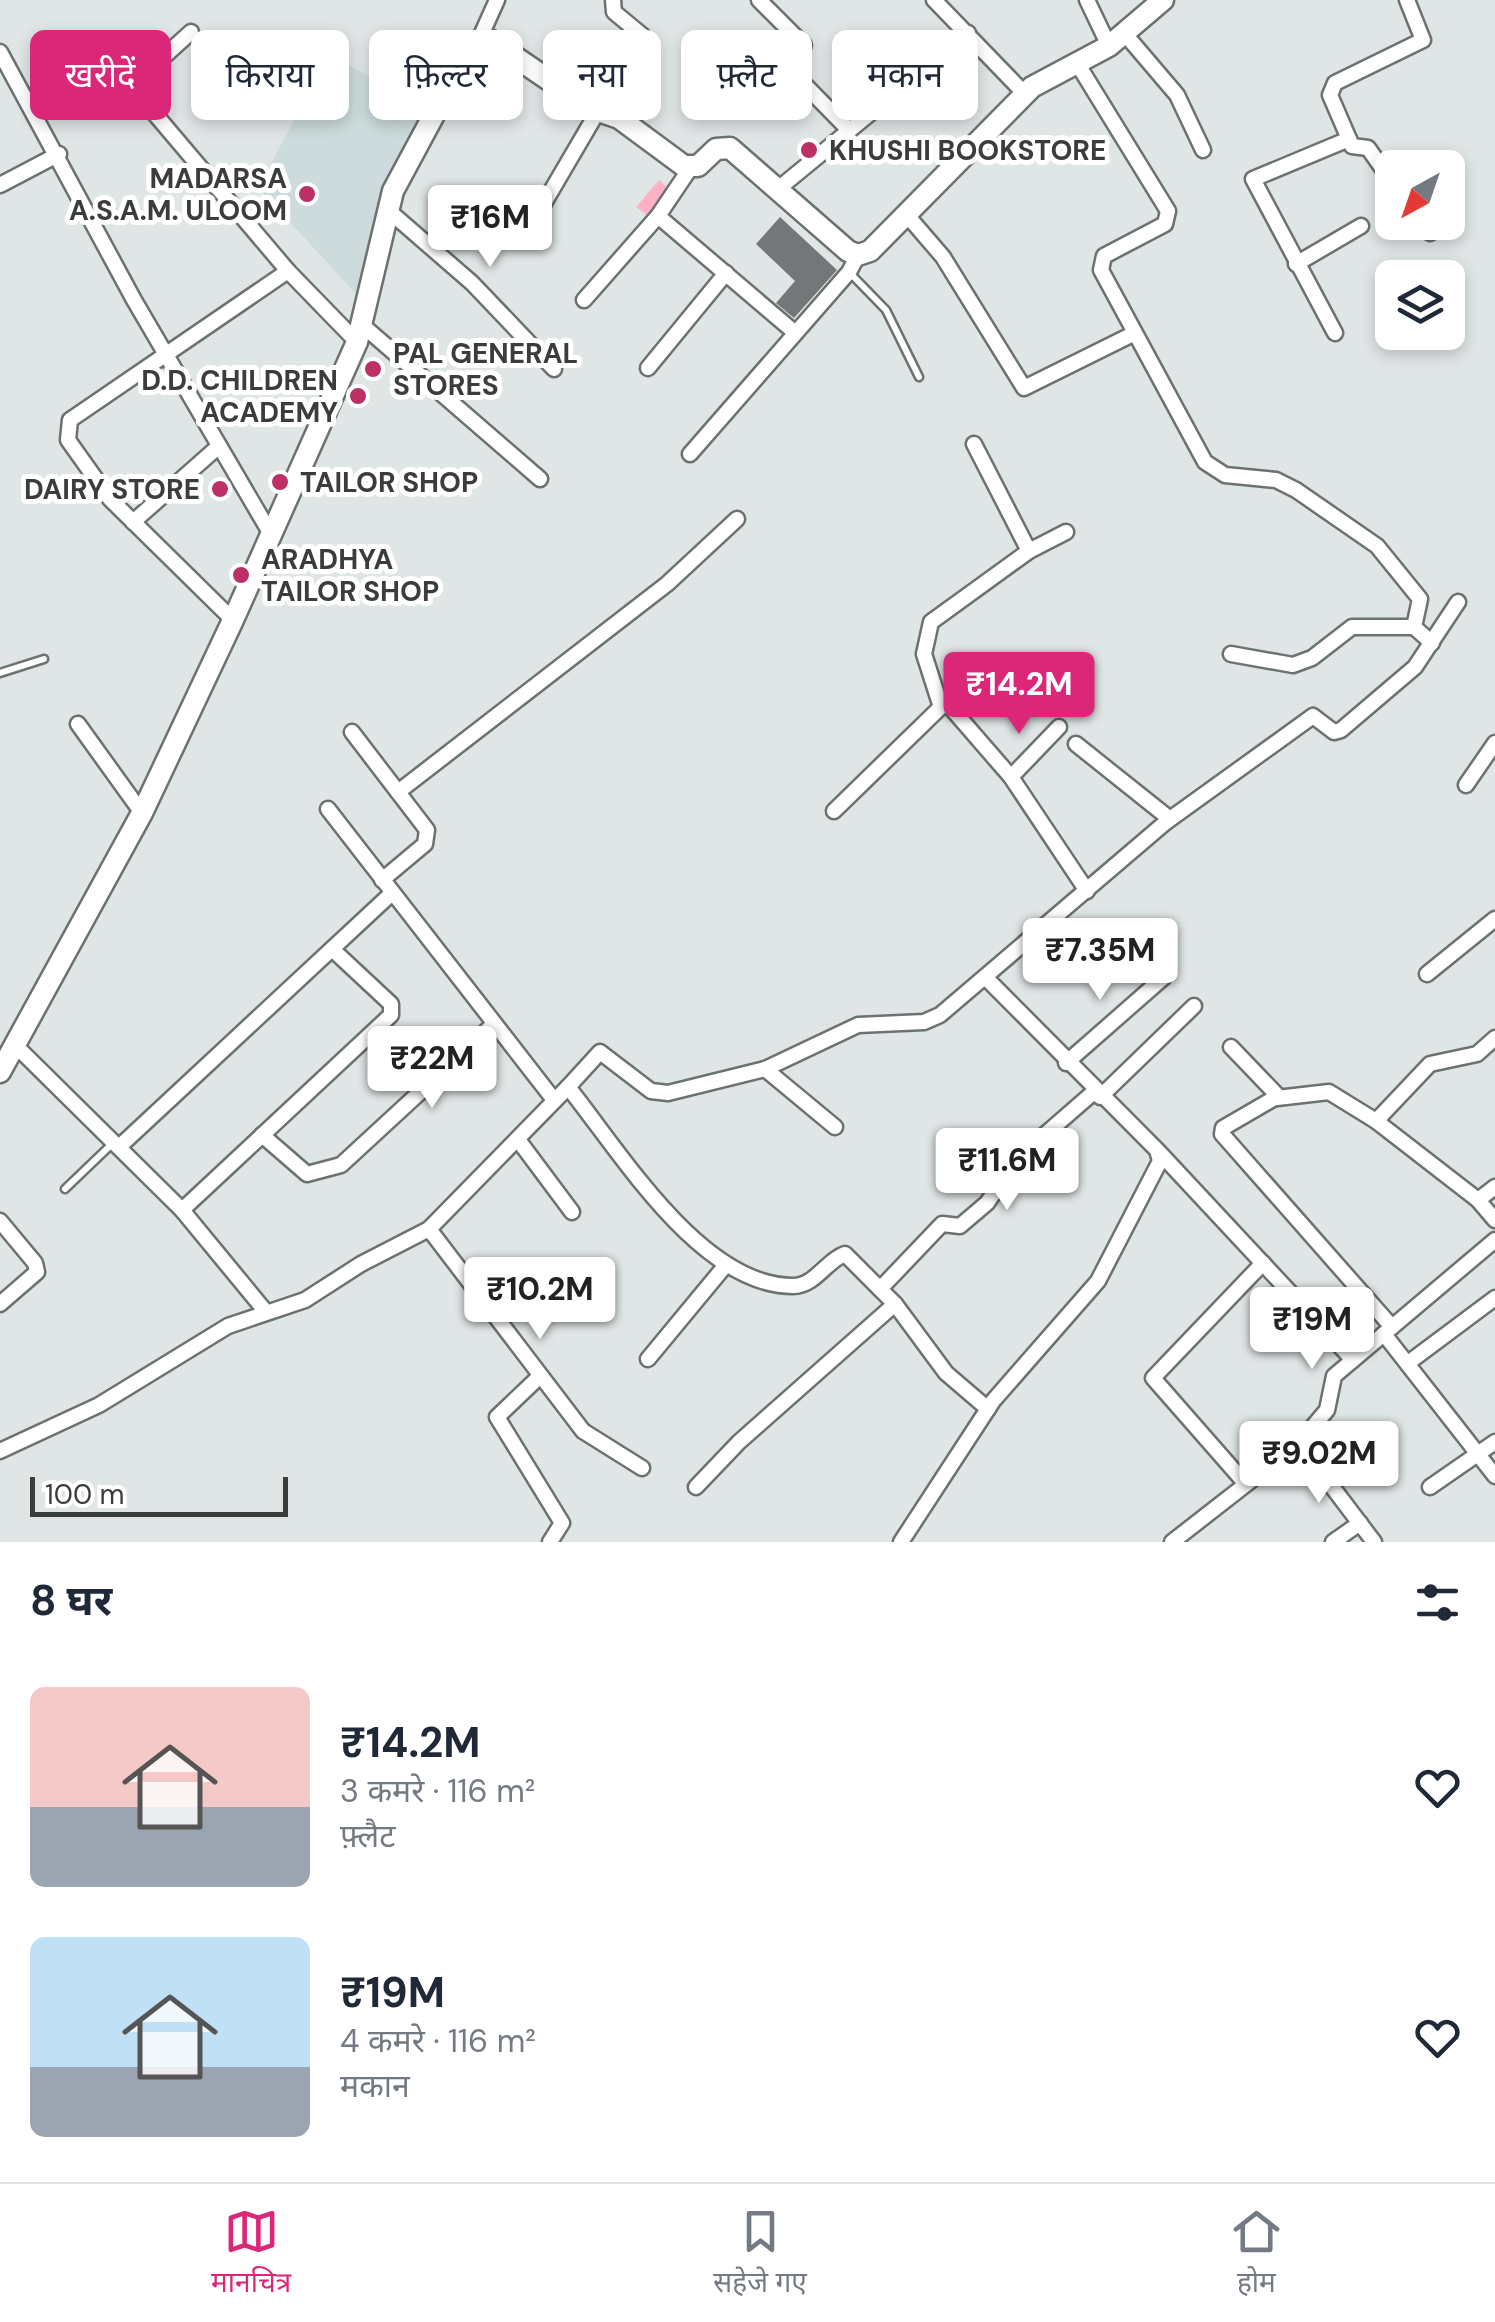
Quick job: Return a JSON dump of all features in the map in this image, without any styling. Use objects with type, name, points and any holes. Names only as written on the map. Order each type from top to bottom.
[{"type":"street","points":[[484,30],[498,0]]},
{"type":"street","points":[[613,0],[614,12],[636,30]]},
{"type":"street","points":[[758,0],[789,30]]},
{"type":"street","points":[[934,0],[965,30]]},
{"type":"street","points":[[1087,0],[1117,40],[1178,96],[1203,150]]},
{"type":"street","points":[[690,454],[854,264],[1024,94],[1054,72],[1117,40],[1163,0]]},
{"type":"street","points":[[1375,158],[1368,148],[1354,148],[1331,88],[1423,40],[1407,0]]},
{"type":"street","points":[[191,32],[138,80],[138,94],[288,271],[540,479]]},
{"type":"street","points":[[978,44],[1024,94]]},
{"type":"street","points":[[0,52],[166,355],[272,536]]},
{"type":"street","points":[[1077,62],[1168,210],[1165,224],[1104,256],[1100,262],[1133,334],[1205,462],[1225,474],[1286,484],[1365,537],[1391,560],[1420,598],[1414,626]]},
{"type":"street","points":[[0,82],[15,75]]},
{"type":"street","points":[[812,91],[850,130]]},
{"type":"street","points":[[0,1072],[18,1047],[142,813],[272,536],[359,333],[389,211],[409,155],[429,120]]},
{"type":"street","points":[[533,222],[589,120]]},
{"type":"street","points":[[623,120],[691,168]]},
{"type":"street","points":[[778,189],[862,120]]},
{"type":"street","points":[[1335,333],[1253,179],[1349,139]]},
{"type":"street","points":[[584,300],[658,216],[691,168],[716,149],[730,148],[848,251],[854,264]]},
{"type":"street","points":[[0,186],[59,154]]},
{"type":"street","points":[[389,211],[472,283],[554,369]]},
{"type":"street","points":[[906,214],[943,257],[1024,388],[1133,334]]},
{"type":"street","points":[[658,216],[794,332]]},
{"type":"street","points":[[1296,264],[1360,226]]},
{"type":"street","points":[[233,620],[110,499],[68,440],[66,429],[70,420],[288,271]]},
{"type":"street","points":[[648,368],[726,274]]},
{"type":"street","points":[[974,444],[1029,551]]},
{"type":"street","points":[[134,522],[219,446]]},
{"type":"street","points":[[398,792],[667,584],[737,519]]},
{"type":"street","points":[[940,704],[924,654],[931,622],[1029,551],[1066,532]]},
{"type":"street","points":[[0,1451],[100,1405],[228,1326],[305,1300],[360,1264],[428,1229],[519,1141],[600,1052],[660,1094],[765,1069],[858,1026],[924,1022],[940,1016],[1166,822],[1313,716],[1334,732],[1341,730],[1401,682],[1458,602]]},
{"type":"street","points":[[1231,654],[1293,665],[1312,658],[1352,627],[1414,626],[1432,643]]},
{"type":"street","points":[[834,811],[940,704],[952,704],[1011,777],[1087,891]]},
{"type":"street","points":[[78,724],[142,813]]},
{"type":"street","points":[[1011,777],[1060,728]]},
{"type":"street","points":[[352,732],[428,838],[382,880]]},
{"type":"street","points":[[1466,786],[1495,743]]},
{"type":"street","points":[[1076,744],[1164,815],[1166,822]]},
{"type":"street","points":[[328,809],[554,1100]]},
{"type":"street","points":[[117,1144],[392,893]]},
{"type":"street","points":[[1428,974],[1495,919]]},
{"type":"street","points":[[182,1210],[394,1010],[332,948]]},
{"type":"street","points":[[986,977],[1157,1150],[1353,1360]]},
{"type":"street","points":[[1066,1062],[1164,977]]},
{"type":"street","points":[[880,1289],[942,1224],[960,1226],[987,1203],[1018,1158],[1098,1094],[1194,1006]]},
{"type":"street","points":[[262,1135],[307,1174],[340,1165],[494,1024]]},
{"type":"street","points":[[1376,1121],[1421,1070],[1438,1060],[1477,1054],[1495,1038]]},
{"type":"street","points":[[18,1047],[182,1210],[266,1312]]},
{"type":"street","points":[[1231,1047],[1277,1092],[1277,1098]]},
{"type":"street","points":[[765,1069],[835,1128]]},
{"type":"street","points":[[568,1086],[674,1221],[726,1266],[741,1275],[791,1286],[812,1279],[845,1254],[895,1304],[946,1372],[988,1408]]},
{"type":"street","points":[[1495,1220],[1478,1200],[1376,1121],[1329,1092],[1277,1098],[1223,1128],[1222,1134],[1388,1330],[1495,1476]]},
{"type":"street","points":[[519,1141],[572,1212]]},
{"type":"street","points":[[901,1542],[988,1408],[1098,1282],[1160,1160],[1157,1150]]},
{"type":"street","points":[[1478,1200],[1495,1187]]},
{"type":"street","points":[[0,1221],[35,1264],[36,1272],[0,1304]]},
{"type":"street","points":[[428,1229],[583,1431],[642,1468]]},
{"type":"street","points":[[1172,1542],[1299,1444],[1327,1410],[1334,1376],[1495,1240]]},
{"type":"street","points":[[1245,1483],[1153,1378],[1263,1263]]},
{"type":"street","points":[[648,1359],[726,1266]]},
{"type":"street","points":[[1408,1362],[1495,1298]]},
{"type":"street","points":[[696,1487],[739,1442],[895,1304]]},
{"type":"street","points":[[539,1377],[497,1417],[562,1523],[550,1542]]},
{"type":"street","points":[[1430,1487],[1495,1442]]},
{"type":"street","points":[[1299,1444],[1374,1542]]},
{"type":"street","points":[[1333,1542],[1360,1523]]},
{"type":"lane","points":[[854,264],[886,310],[919,376]]},
{"type":"lane","points":[[0,673],[44,659]]},
{"type":"lane","points":[[65,1189],[117,1144]]},
{"type":"shaded area","name":"MADARSA A.S.A.M. ULOOM","points":[[349,65],[369,77],[369,120],[418,120],[375,227],[355,293],[258,187],[294,120],[349,120]]},
{"type":"shaded area","points":[[659,180],[669,189],[648,216],[636,207]]},
{"type":"building","points":[[780,217],[837,270],[794,318],[776,303],[795,281],[756,244]]},
{"type":"place","name":"KHUSHI BOOKSTORE","points":[[809,150]]},
{"type":"place","name":"MADARSA A.S.A.M. ULOOM","points":[[307,194]]},
{"type":"place","name":"PAL GENERAL STORES","points":[[373,369]]},
{"type":"place","name":"D.D. CHILDREN ACADEMY","points":[[358,396]]},
{"type":"place","name":"TAILOR SHOP","points":[[280,482]]},
{"type":"place","name":"DAIRY STORE","points":[[220,489]]},
{"type":"place","name":"ARADHYA TAILOR SHOP","points":[[241,575]]}]
